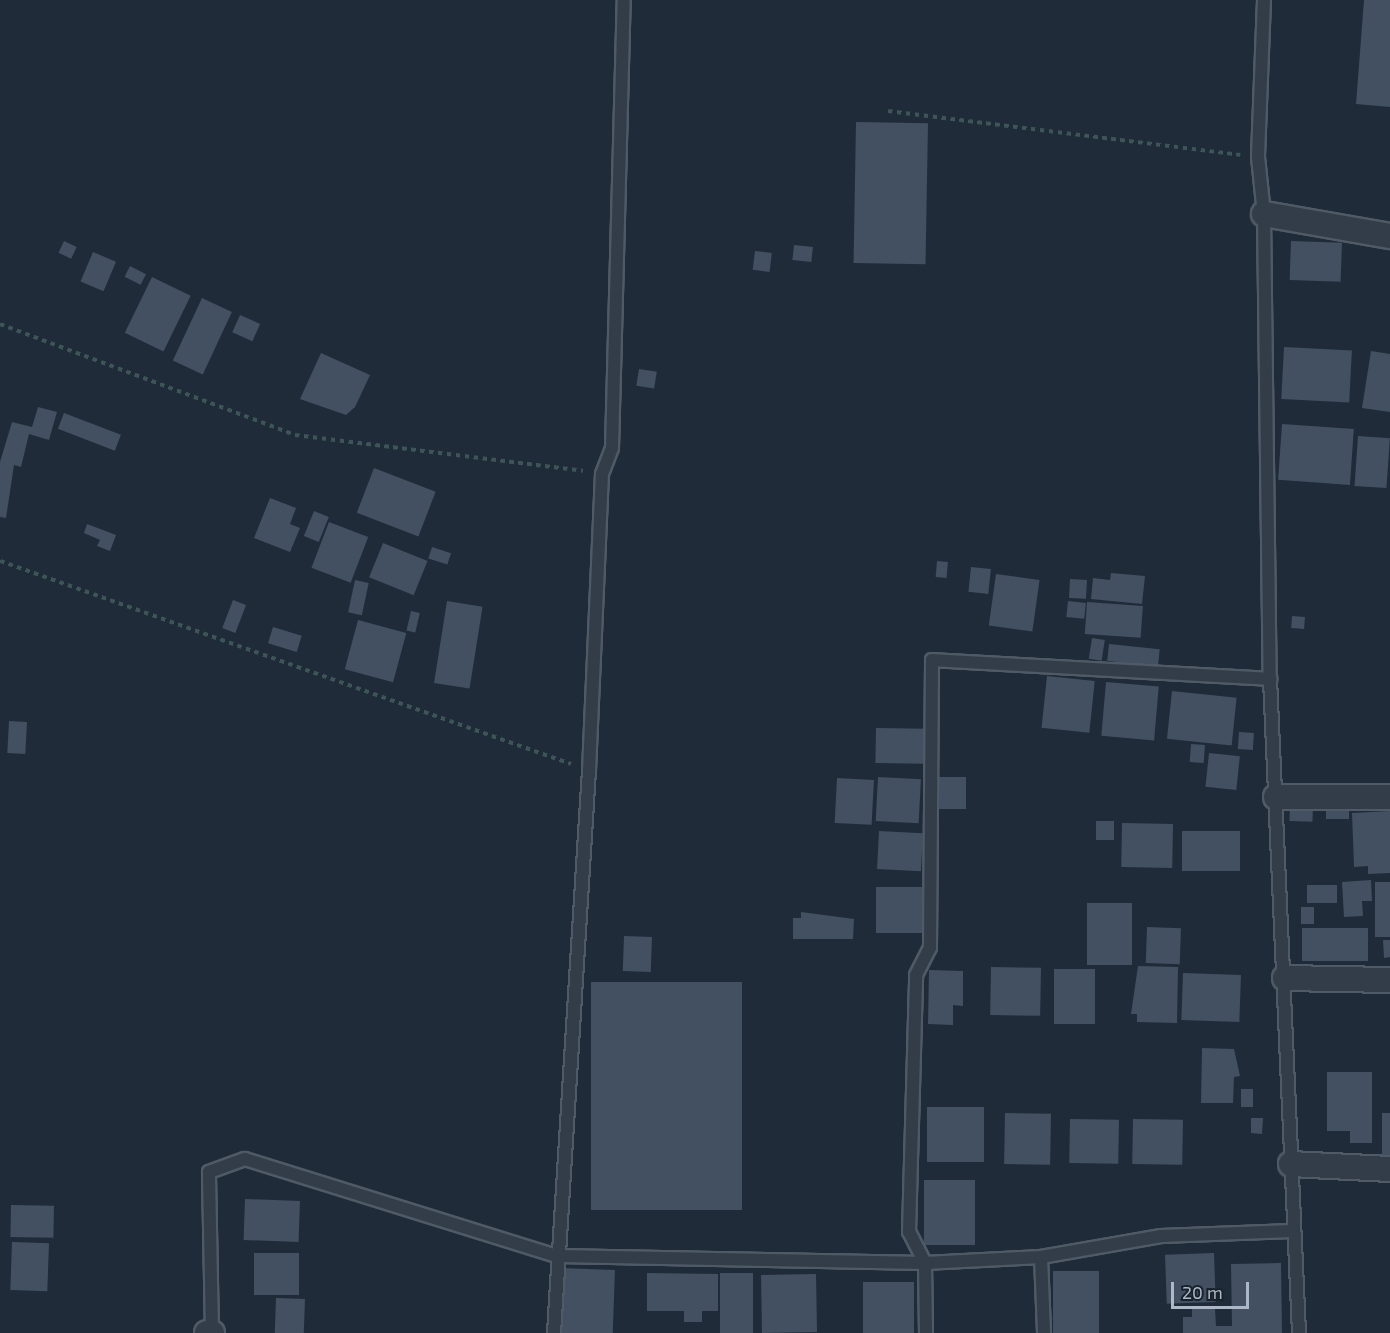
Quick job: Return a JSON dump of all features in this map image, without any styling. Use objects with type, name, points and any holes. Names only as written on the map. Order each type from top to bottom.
[{"type":"street","points":[[1264,214],[1390,236]]},
{"type":"street","points":[[1276,797],[1390,797]]},
{"type":"street","points":[[1285,978],[1390,980]]},
{"type":"street","points":[[1291,1164],[1390,1169]]},
{"type":"lane","points":[[554,1333],[589,771],[602,474],[612,448],[624,0]]},
{"type":"lane","points":[[1264,0],[1258,157],[1264,214],[1270,679],[1285,978],[1292,1231],[1299,1333]]},
{"type":"lane","points":[[926,1333],[925,1263],[909,1232],[916,975],[930,948],[932,660],[1270,679]]},
{"type":"lane","points":[[210,1333],[209,1172],[245,1159],[557,1256],[925,1263],[1041,1257],[1161,1236],[1292,1231]]},
{"type":"lane","points":[[1041,1257],[1044,1333]]},
{"type":"path","points":[[888,111],[1258,157]]},
{"type":"path","points":[[0,324],[295,435],[602,474]]},
{"type":"path","points":[[0,561],[589,771]]},
{"type":"building","points":[[1364,0],[1390,0],[1390,107],[1356,104]]},
{"type":"building","points":[[856,122],[928,123],[926,264],[854,263]]},
{"type":"building","points":[[64,241],[77,247],[71,259],[59,253]]},
{"type":"building","points":[[1291,241],[1342,243],[1341,282],[1290,280]]},
{"type":"building","points":[[794,245],[813,247],[811,262],[792,260]]},
{"type":"building","points":[[755,251],[772,253],[770,272],[753,270]]},
{"type":"building","points":[[93,252],[116,262],[104,291],[80,281]]},
{"type":"building","points":[[130,266],[146,274],[141,285],[125,277]]},
{"type":"building","points":[[152,277],[191,296],[163,352],[125,333]]},
{"type":"building","points":[[202,298],[232,312],[203,374],[173,361]]},
{"type":"building","points":[[240,315],[260,324],[252,341],[232,332]]},
{"type":"building","points":[[1284,347],[1352,351],[1349,402],[1281,399]]},
{"type":"building","points":[[1371,351],[1390,354],[1390,412],[1362,408]]},
{"type":"building","points":[[321,353],[370,375],[355,407],[346,415],[300,399]]},
{"type":"building","points":[[639,369],[657,372],[654,389],[636,386]]},
{"type":"building","points":[[38,407],[57,412],[49,440],[29,434],[21,467],[14,465],[6,518],[0,517],[0,462],[12,422],[32,427]]},
{"type":"building","points":[[64,413],[121,435],[115,451],[58,429]]},
{"type":"building","points":[[1282,424],[1354,429],[1350,485],[1278,480]]},
{"type":"building","points":[[1358,436],[1390,438],[1386,488],[1355,486]]},
{"type":"building","points":[[374,468],[436,492],[418,536],[357,513]]},
{"type":"building","points":[[270,498],[296,508],[290,524],[300,528],[290,552],[254,538]]},
{"type":"building","points":[[314,511],[329,517],[319,542],[304,536]]},
{"type":"building","points":[[329,522],[368,537],[351,583],[311,568]]},
{"type":"building","points":[[87,524],[116,535],[110,551],[97,546],[100,540],[84,533]]},
{"type":"building","points":[[383,543],[428,561],[414,595],[369,577]]},
{"type":"building","points":[[432,547],[451,553],[447,565],[428,558]]},
{"type":"building","points":[[937,561],[948,562],[947,578],[936,577]]},
{"type":"building","points":[[971,567],[991,569],[988,594],[968,592]]},
{"type":"building","points":[[1111,573],[1145,576],[1142,604],[1091,599],[1093,578],[1110,580]]},
{"type":"building","points":[[996,574],[1040,580],[1032,632],[989,625]]},
{"type":"building","points":[[1070,579],[1087,580],[1086,599],[1069,598]]},
{"type":"building","points":[[355,580],[369,583],[362,615],[348,612]]},
{"type":"building","points":[[233,600],[246,605],[235,633],[222,628]]},
{"type":"building","points":[[447,601],[483,607],[470,689],[434,683]]},
{"type":"building","points":[[1068,601],[1086,603],[1084,619],[1066,617]]},
{"type":"building","points":[[1087,602],[1143,606],[1141,638],[1085,634]]},
{"type":"building","points":[[411,611],[420,613],[415,633],[407,630]]},
{"type":"building","points":[[1292,616],[1305,617],[1304,629],[1291,628]]},
{"type":"building","points":[[358,620],[406,633],[393,682],[345,669]]},
{"type":"building","points":[[273,627],[302,636],[297,652],[268,643]]},
{"type":"building","points":[[1092,638],[1105,640],[1102,661],[1089,659]]},
{"type":"building","points":[[1109,644],[1160,649],[1158,666],[1107,661]]},
{"type":"building","points":[[1047,676],[1095,681],[1089,733],[1042,728]]},
{"type":"building","points":[[1106,682],[1159,687],[1154,740],[1101,736]]},
{"type":"building","points":[[1172,691],[1237,698],[1232,746],[1167,739]]},
{"type":"building","points":[[9,721],[27,722],[25,754],[7,753]]},
{"type":"building","points":[[876,728],[925,729],[924,764],[875,763]]},
{"type":"building","points":[[1239,732],[1254,733],[1253,750],[1238,749]]},
{"type":"building","points":[[1191,744],[1205,745],[1204,763],[1190,762]]},
{"type":"building","points":[[1209,753],[1240,756],[1236,790],[1205,787]]},
{"type":"building","points":[[878,777],[921,779],[919,823],[876,821]]},
{"type":"building","points":[[934,777],[966,777],[966,809],[934,809]]},
{"type":"building","points":[[837,778],[874,780],[872,825],[835,823]]},
{"type":"building","points":[[1326,804],[1349,804],[1349,819],[1326,819]]},
{"type":"building","points":[[1290,805],[1313,806],[1312,822],[1289,821]]},
{"type":"building","points":[[1390,811],[1390,873],[1368,874],[1368,866],[1354,867],[1352,813]]},
{"type":"building","points":[[1096,821],[1114,821],[1114,840],[1096,840]]},
{"type":"building","points":[[1122,823],[1173,824],[1172,868],[1121,867]]},
{"type":"building","points":[[879,831],[923,833],[921,871],[877,869]]},
{"type":"building","points":[[1182,831],[1240,831],[1240,871],[1182,871]]},
{"type":"building","points":[[1371,880],[1372,901],[1362,901],[1363,916],[1344,917],[1342,882]]},
{"type":"building","points":[[1375,882],[1390,882],[1390,937],[1375,937]]},
{"type":"building","points":[[1307,885],[1337,885],[1337,903],[1307,903]]},
{"type":"building","points":[[876,887],[922,887],[922,933],[876,933]]},
{"type":"building","points":[[1087,903],[1132,903],[1132,965],[1087,965]]},
{"type":"building","points":[[1301,907],[1314,907],[1314,924],[1301,924]]},
{"type":"building","points":[[801,912],[854,919],[853,939],[793,939],[793,918],[801,918]]},
{"type":"building","points":[[1147,927],[1181,928],[1180,964],[1146,963]]},
{"type":"building","points":[[1302,928],[1368,928],[1368,961],[1302,961]]},
{"type":"building","points":[[624,936],[652,937],[651,972],[623,971]]},
{"type":"building","points":[[1383,940],[1390,940],[1390,957],[1384,958]]},
{"type":"building","points":[[1138,966],[1178,967],[1177,1023],[1137,1022],[1137,1014],[1131,1014]]},
{"type":"building","points":[[991,967],[1041,968],[1040,1016],[990,1015]]},
{"type":"building","points":[[1054,969],[1095,969],[1095,1024],[1054,1024]]},
{"type":"building","points":[[929,970],[963,971],[963,1006],[953,1005],[953,1025],[928,1024]]},
{"type":"building","points":[[1183,973],[1241,975],[1239,1022],[1181,1020]]},
{"type":"building","points":[[591,982],[742,982],[742,1210],[591,1210]]},
{"type":"building","points":[[1202,1048],[1234,1049],[1240,1076],[1234,1077],[1233,1103],[1201,1103]]},
{"type":"building","points":[[1327,1072],[1372,1072],[1372,1143],[1350,1143],[1350,1131],[1327,1131]]},
{"type":"building","points":[[1241,1089],[1253,1089],[1253,1107],[1241,1107]]},
{"type":"building","points":[[927,1107],[984,1107],[984,1162],[927,1162]]},
{"type":"building","points":[[1005,1113],[1051,1114],[1050,1165],[1004,1164]]},
{"type":"building","points":[[1382,1113],[1390,1113],[1390,1158],[1382,1158]]},
{"type":"building","points":[[1251,1118],[1263,1118],[1262,1134],[1251,1133]]},
{"type":"building","points":[[1070,1119],[1119,1120],[1118,1164],[1069,1163]]},
{"type":"building","points":[[1133,1119],[1183,1120],[1182,1165],[1132,1164]]},
{"type":"building","points":[[924,1180],[975,1180],[975,1245],[924,1245]]},
{"type":"building","points":[[245,1199],[300,1201],[299,1242],[244,1240]]},
{"type":"building","points":[[11,1205],[54,1206],[53,1238],[10,1237]]},
{"type":"building","points":[[12,1242],[49,1243],[47,1291],[10,1290]]},
{"type":"building","points":[[254,1253],[299,1253],[299,1295],[254,1295]]},
{"type":"building","points":[[1214,1253],[1216,1302],[1167,1304],[1165,1255]]},
{"type":"building","points":[[1281,1263],[1282,1333],[1183,1333],[1183,1317],[1192,1317],[1192,1309],[1215,1309],[1216,1326],[1232,1326],[1231,1264]]},
{"type":"building","points":[[560,1268],[615,1270],[613,1333],[558,1333]]},
{"type":"building","points":[[1053,1271],[1099,1271],[1099,1333],[1053,1333]]},
{"type":"building","points":[[647,1273],[718,1274],[718,1311],[702,1311],[702,1322],[684,1322],[684,1311],[647,1311]]},
{"type":"building","points":[[720,1273],[753,1273],[753,1333],[720,1333]]},
{"type":"building","points":[[816,1274],[817,1332],[762,1333],[761,1275]]},
{"type":"building","points":[[863,1282],[914,1282],[914,1333],[863,1333]]},
{"type":"building","points":[[276,1298],[305,1299],[304,1333],[275,1333]]}]
